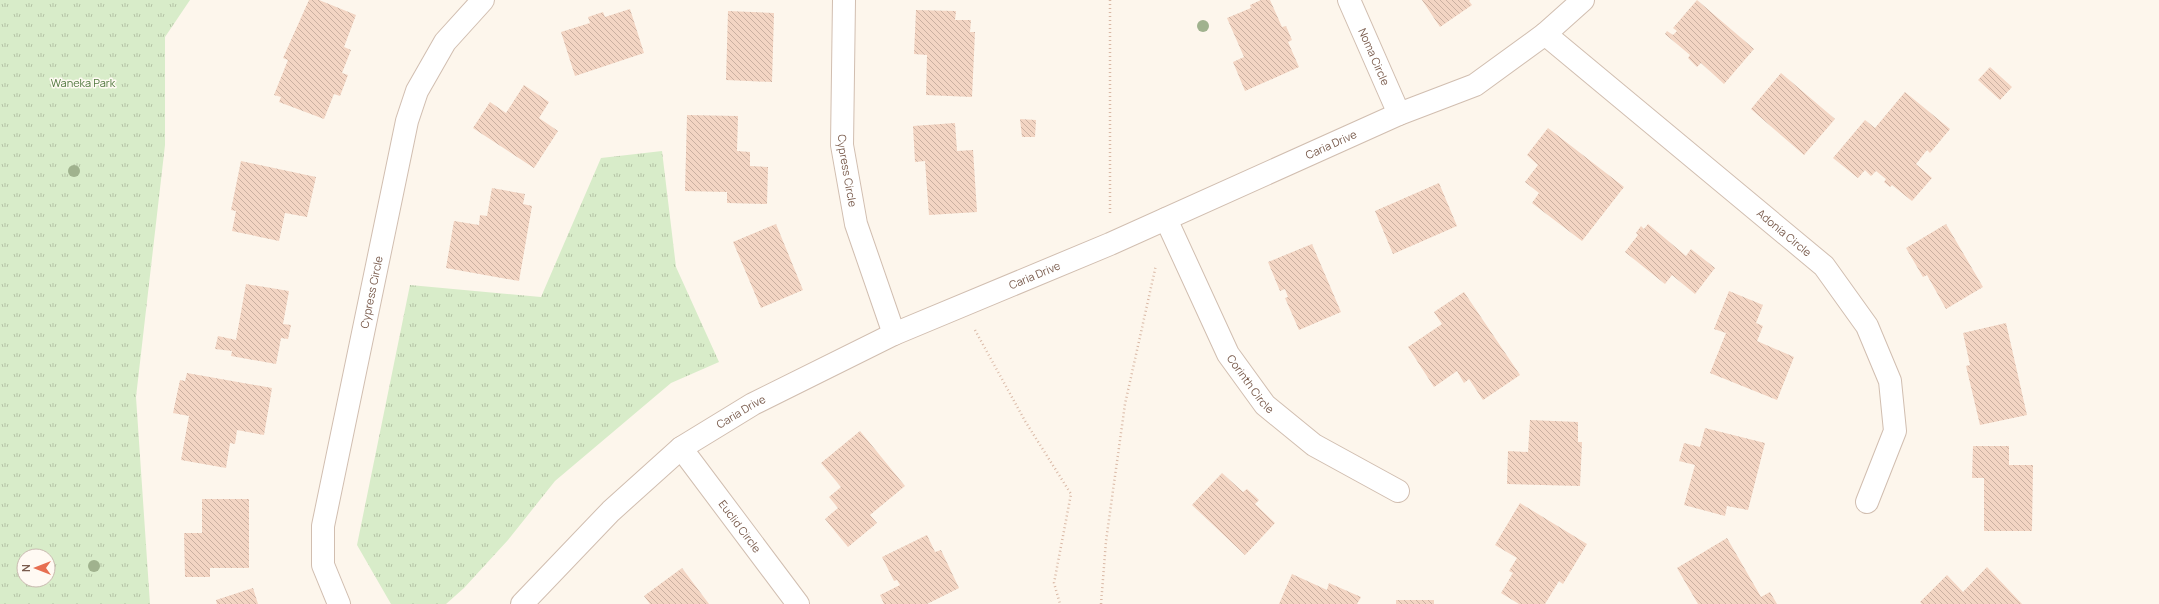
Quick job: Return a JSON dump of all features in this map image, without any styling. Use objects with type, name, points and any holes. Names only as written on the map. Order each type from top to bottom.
[{"type":"street","name":"Cypress Circle","points":[[339,604],[323,565],[323,526],[407,121],[417,91],[445,42],[483,0]]},
{"type":"street","name":"Cypress Circle","points":[[844,0],[842,145],[856,224],[894,334]]},
{"type":"street","name":"Noma Circle","points":[[1349,0],[1399,114]]},
{"type":"street","name":"Caria Drive","points":[[522,604],[612,511],[682,448],[753,404],[894,334],[962,307],[1110,244],[1399,114],[1475,85],[1545,34],[1583,0]]},
{"type":"street","name":"Adonia Circle","points":[[1545,34],[1824,266],[1868,326],[1890,381],[1895,431],[1868,502]]},
{"type":"street","name":"Corinth Circle","points":[[1166,219],[1228,354],[1265,405],[1314,445],[1398,491]]},
{"type":"street","name":"Euclid Circle","points":[[682,448],[798,604]]},
{"type":"path","points":[[1110,0],[1110,244]]},
{"type":"path","points":[[1101,604],[1106,541],[1126,404],[1154,271]]},
{"type":"path","points":[[962,307],[1025,421],[1071,494],[1054,583],[1060,604]]},
{"type":"green space","name":"Waneka Park","points":[[0,0],[190,0],[165,37],[165,145],[136,397],[150,604],[0,604]]},
{"type":"green space","points":[[662,151],[676,267],[719,362],[671,383],[555,481],[508,540],[464,588],[446,604],[391,604],[357,545],[410,285],[541,297],[601,158]]},
{"type":"building","points":[[309,0],[319,0],[356,15],[344,47],[351,50],[342,73],[348,75],[340,96],[334,94],[324,119],[279,102],[281,97],[274,95],[288,60],[283,58]]},
{"type":"building","points":[[1261,0],[1270,0],[1282,27],[1286,26],[1292,40],[1288,42],[1299,67],[1245,91],[1233,62],[1244,57],[1227,18],[1251,8],[1250,5]]},
{"type":"building","points":[[1422,0],[1470,0],[1469,1],[1472,5],[1440,27]]},
{"type":"building","points":[[1697,0],[1754,49],[1724,84],[1701,63],[1697,67],[1688,58],[1690,55],[1665,34],[1667,31],[1673,35],[1677,31],[1673,28]]},
{"type":"building","points":[[630,9],[644,53],[575,76],[561,32],[590,23],[588,17],[603,12],[605,17]]},
{"type":"building","points":[[916,10],[956,11],[955,20],[971,20],[970,32],[975,32],[972,97],[926,95],[927,55],[914,54]]},
{"type":"building","points":[[728,11],[774,13],[772,82],[726,80]]},
{"type":"building","points":[[1990,67],[2012,87],[2000,100],[1978,80]]},
{"type":"building","points":[[1781,73],[1835,119],[1804,155],[1751,109]]},
{"type":"building","points":[[524,85],[549,102],[539,118],[558,131],[534,168],[473,128],[490,102],[506,113]]},
{"type":"building","points":[[1905,92],[1950,129],[1930,153],[1927,150],[1916,164],[1932,178],[1912,201],[1892,185],[1890,187],[1884,182],[1886,179],[1876,171],[1871,176],[1865,170],[1858,178],[1833,158],[1865,120],[1875,128]]},
{"type":"building","points":[[687,115],[738,116],[737,151],[750,152],[750,166],[768,167],[767,204],[727,203],[727,192],[685,191]]},
{"type":"building","points":[[1020,119],[1036,120],[1035,137],[1022,137]]},
{"type":"building","points":[[955,123],[957,151],[973,150],[977,212],[929,215],[925,161],[915,162],[913,126]]},
{"type":"building","points":[[1548,128],[1624,187],[1582,241],[1532,203],[1539,193],[1525,182],[1538,165],[1527,155]]},
{"type":"building","points":[[241,161],[316,177],[307,217],[285,213],[279,241],[232,231],[236,211],[231,210]]},
{"type":"building","points":[[1439,183],[1457,226],[1393,254],[1375,211]]},
{"type":"building","points":[[492,188],[525,194],[523,204],[532,206],[519,281],[446,268],[454,221],[479,225],[480,215],[487,216]]},
{"type":"building","points":[[776,224],[803,290],[761,308],[733,242]]},
{"type":"building","points":[[1648,224],[1686,256],[1691,249],[1715,268],[1695,294],[1672,275],[1665,284],[1625,252],[1638,235],[1636,233],[1641,226],[1644,229]]},
{"type":"building","points":[[1946,224],[1983,287],[1946,309],[1927,275],[1923,277],[1906,248]]},
{"type":"building","points":[[1312,244],[1341,312],[1299,330],[1285,298],[1288,297],[1285,289],[1280,291],[1268,262]]},
{"type":"building","points":[[246,284],[289,291],[283,324],[291,325],[288,339],[281,338],[276,364],[231,356],[232,351],[215,349],[218,336],[236,340]]},
{"type":"building","points":[[1729,291],[1763,305],[1756,323],[1763,326],[1757,341],[1794,357],[1777,400],[1710,373],[1726,333],[1714,329]]},
{"type":"building","points":[[1464,292],[1520,375],[1483,400],[1469,379],[1464,383],[1457,371],[1434,387],[1408,347],[1442,324],[1434,312]]},
{"type":"building","points":[[2006,323],[2027,415],[1980,425],[1966,366],[1970,365],[1963,333]]},
{"type":"building","points":[[187,373],[272,388],[264,435],[237,430],[235,444],[230,443],[226,468],[181,460],[189,416],[173,413],[180,380],[185,381]]},
{"type":"building","points":[[1530,420],[1578,422],[1578,442],[1582,442],[1580,486],[1507,484],[1508,451],[1528,452]]},
{"type":"building","points":[[1705,428],[1765,443],[1748,510],[1727,506],[1725,516],[1684,505],[1695,465],[1679,461],[1684,443],[1700,447]]},
{"type":"building","points":[[860,431],[905,486],[870,515],[877,523],[848,547],[825,519],[838,508],[829,497],[841,487],[821,463]]},
{"type":"building","points":[[1973,446],[2009,446],[2009,465],[2033,465],[2032,531],[1984,531],[1984,478],[1972,478]]},
{"type":"building","points":[[1222,473],[1243,492],[1247,489],[1259,500],[1255,504],[1275,523],[1245,555],[1192,505]]},
{"type":"building","points":[[202,499],[249,499],[249,568],[210,568],[210,577],[185,577],[184,533],[202,533]]},
{"type":"building","points":[[1520,503],[1587,544],[1563,584],[1559,581],[1545,604],[1519,604],[1501,593],[1513,573],[1509,571],[1517,558],[1495,545]]},
{"type":"building","points":[[927,535],[935,552],[941,550],[959,588],[927,604],[884,604],[880,595],[900,585],[897,580],[894,581],[882,557]]},
{"type":"building","points":[[1727,538],[1761,597],[1770,592],[1777,604],[1698,604],[1677,568]]},
{"type":"building","points":[[1987,567],[2022,604],[1922,604],[1920,602],[1947,575],[1963,592]]},
{"type":"building","points":[[682,568],[709,604],[650,604],[644,596]]},
{"type":"building","points":[[1292,574],[1327,590],[1329,583],[1361,597],[1357,604],[1279,604]]},
{"type":"building","points":[[253,588],[258,604],[217,604],[216,600]]},
{"type":"building","points":[[1396,600],[1434,600],[1434,604],[1396,604]]}]
